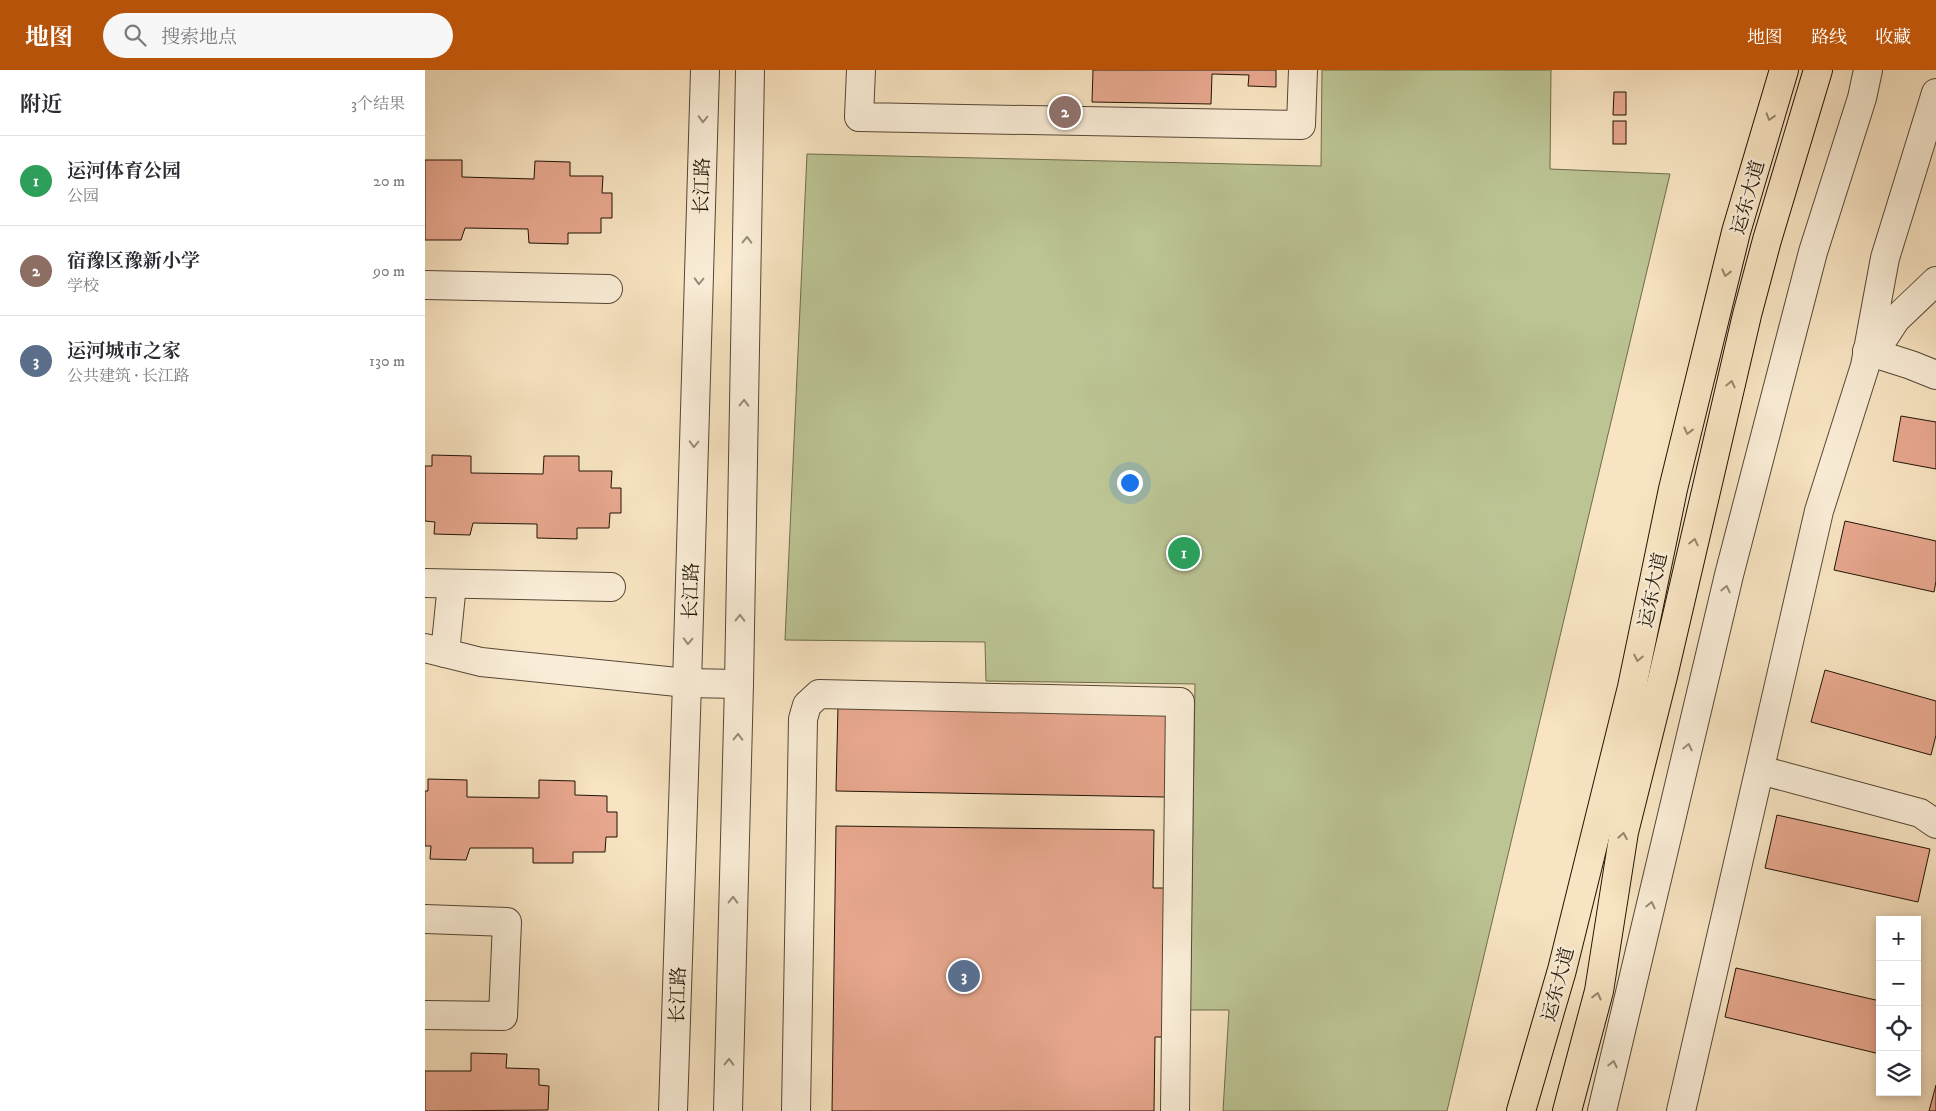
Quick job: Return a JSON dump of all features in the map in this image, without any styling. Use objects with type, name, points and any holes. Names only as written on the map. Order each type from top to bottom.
[{"type":"main road","name":"运东大道","points":[[1521,1111],[1562,970],[1632,687],[1673,489],[1736,232],[1784,70]]},
{"type":"main road","name":"运东大道","points":[[1567,1111],[1599,991],[1623,832],[1663,676],[1747,315],[1767,240],[1818,70]]},
{"type":"street","name":"长江路","points":[[673,1111],[705,70]]},
{"type":"street","points":[[728,1111],[739,684],[750,70]]},
{"type":"street","points":[[861,70],[859,117],[1301,125],[1303,70]]},
{"type":"street","points":[[1602,1111],[1729,575],[1813,252],[1862,98],[1868,70]]},
{"type":"street","points":[[1681,1111],[1819,511],[1868,357],[1885,258],[1936,94]]},
{"type":"street","points":[[1868,357],[1896,319],[1936,281]]},
{"type":"street","points":[[425,285],[608,288]]},
{"type":"street","points":[[1868,357],[1911,365],[1936,375]]},
{"type":"street","points":[[425,583],[611,587]]},
{"type":"street","points":[[452,584],[435,650],[481,662],[687,682],[739,684]]},
{"type":"street","points":[[796,1111],[803,719],[807,705],[819,694],[1180,702],[1175,1111]]},
{"type":"street","points":[[1760,770],[1920,813],[1936,824]]},
{"type":"street","points":[[425,919],[507,922],[503,1016],[425,1015]]},
{"type":"green space","points":[[1322,70],[1551,70],[1550,169],[1670,174],[1447,1111],[1223,1111],[1229,1010],[1190,1010],[1195,684],[986,681],[985,642],[785,640],[807,154],[1321,166]]},
{"type":"building","points":[[1093,70],[1276,70],[1276,87],[1248,86],[1249,75],[1212,74],[1211,104],[1092,102]]},
{"type":"building","points":[[1614,92],[1626,92],[1626,115],[1613,115]]},
{"type":"building","points":[[1613,121],[1626,121],[1626,144],[1613,144]]},
{"type":"building","points":[[425,160],[462,160],[462,177],[534,179],[535,161],[570,162],[570,176],[603,176],[602,193],[612,193],[612,218],[601,218],[601,233],[568,233],[568,244],[529,243],[528,229],[465,228],[461,240],[425,240]]},
{"type":"building","points":[[1901,416],[1936,422],[1936,469],[1893,461]]},
{"type":"building","points":[[432,455],[471,456],[471,473],[543,474],[544,456],[579,456],[579,471],[612,471],[611,488],[621,488],[621,513],[610,513],[609,528],[577,528],[577,539],[537,538],[537,524],[473,523],[470,535],[434,534],[435,522],[425,521],[425,466],[432,466]]},
{"type":"building","points":[[1845,521],[1936,541],[1936,581],[1934,592],[1834,570]]},
{"type":"building","points":[[1825,670],[1936,701],[1936,735],[1931,755],[1811,722]]},
{"type":"building","points":[[838,705],[1166,712],[1165,797],[836,791]]},
{"type":"building","points":[[428,779],[467,780],[467,797],[539,798],[539,780],[575,781],[575,795],[607,796],[607,812],[617,812],[617,837],[606,837],[605,852],[573,852],[573,863],[533,863],[533,848],[470,848],[466,860],[430,859],[431,846],[425,846],[425,791],[428,791]]},
{"type":"building","points":[[1777,815],[1930,849],[1918,902],[1765,868]]},
{"type":"building","points":[[836,826],[1154,830],[1153,888],[1169,888],[1167,1037],[1155,1037],[1154,1111],[832,1111]]},
{"type":"building","points":[[1736,968],[1876,1000],[1876,1053],[1725,1017]]},
{"type":"building","points":[[471,1053],[507,1054],[506,1068],[539,1069],[539,1085],[549,1086],[548,1110],[425,1111],[425,1071],[471,1071]]},
{"type":"building","points":[[1936,1085],[1936,1111],[1929,1111]]},
{"type":"place","name":"宿豫区豫新小学","points":[[1065,112]]},
{"type":"place","name":"运河体育公园","points":[[1184,553]]},
{"type":"place","name":"运河城市之家","points":[[964,976]]}]
